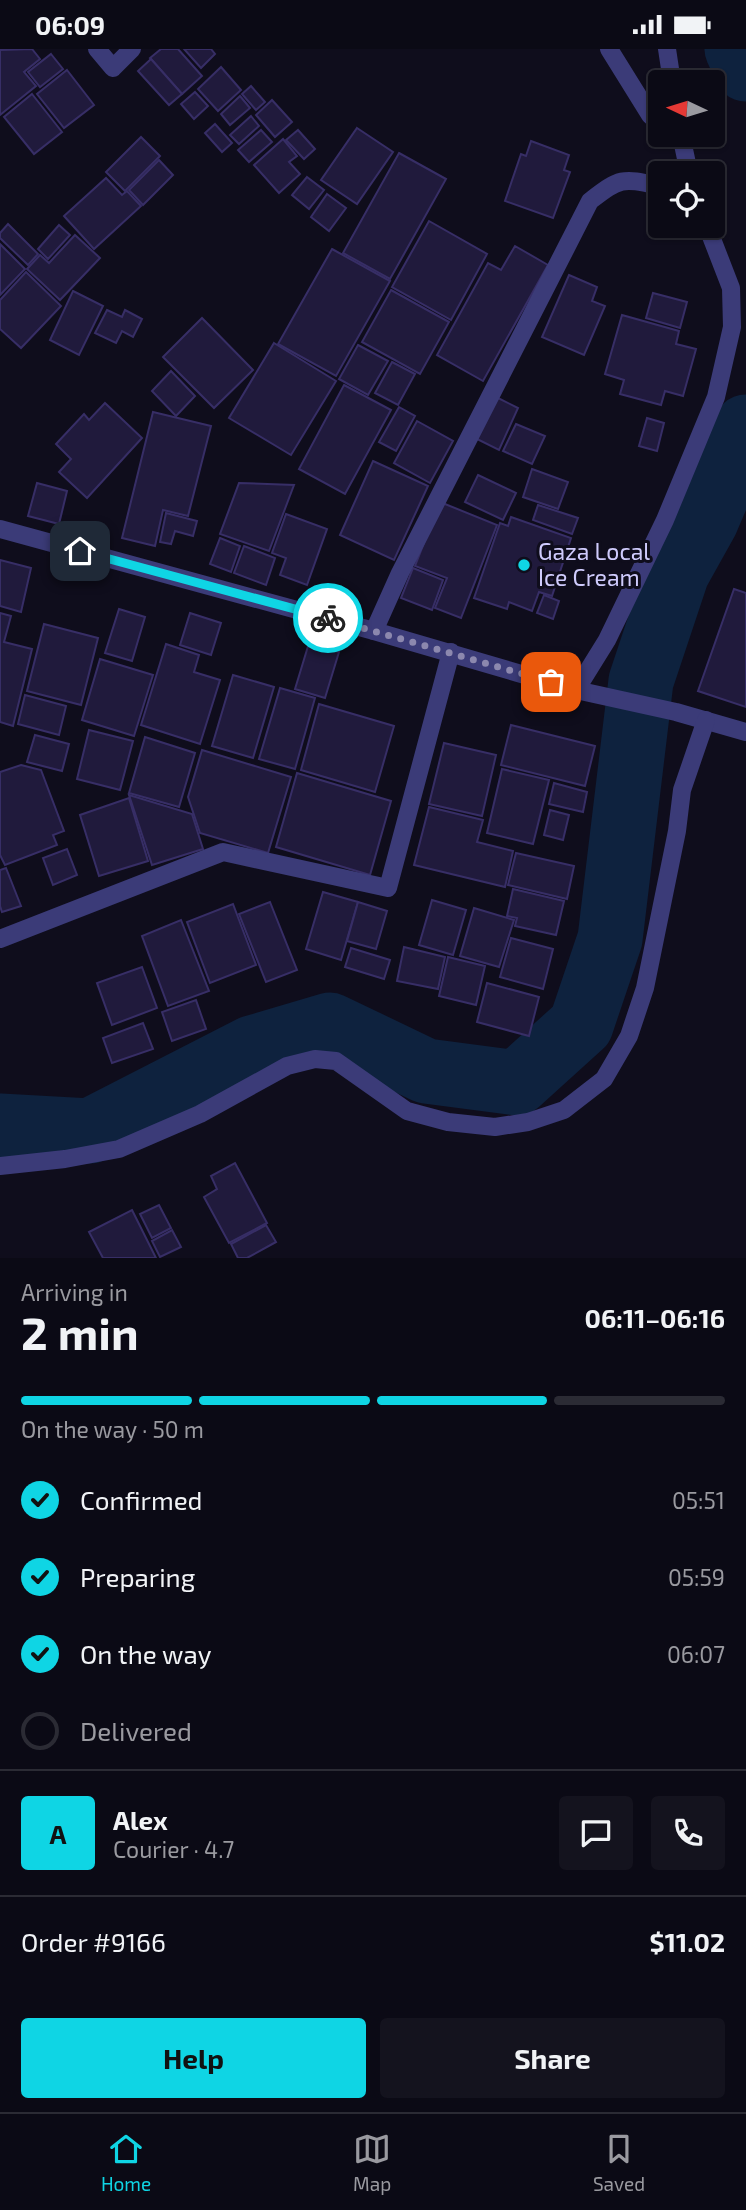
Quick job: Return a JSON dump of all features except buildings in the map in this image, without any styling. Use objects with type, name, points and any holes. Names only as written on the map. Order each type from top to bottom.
[{"type":"street","points":[[97,49],[113,68],[132,49]]},
{"type":"street","points":[[609,49],[648,112]]},
{"type":"street","points":[[667,49],[670,70]]},
{"type":"street","points":[[374,631],[400,573],[590,201],[607,188],[626,179],[648,183]]},
{"type":"street","points":[[576,690],[607,640],[665,520],[716,397],[732,327],[731,288],[712,238]]},
{"type":"street","points":[[0,529],[451,652],[594,695],[676,712],[746,732]]},
{"type":"street","points":[[0,939],[223,852],[388,888],[451,652]]},
{"type":"street","points":[[0,1166],[65,1159],[119,1149],[200,1114],[287,1066],[315,1059],[336,1062],[407,1111],[448,1122],[495,1127],[528,1122],[564,1110],[604,1079],[629,1036],[645,988],[677,831],[682,790],[706,720]]},
{"type":"waterway","points":[[737,49],[746,69]]},
{"type":"waterway","points":[[0,1126],[90,1131],[252,1048],[330,1025],[426,1071],[517,1083],[581,1025],[610,939],[641,681],[677,573],[706,521],[746,427]]},
{"type":"way so far","points":[[328,618],[551,682]]},
{"type":"place","name":"Gaza Local Ice Cream","points":[[524,565]]},
{"type":"route","points":[[80,551],[328,618]]}]
